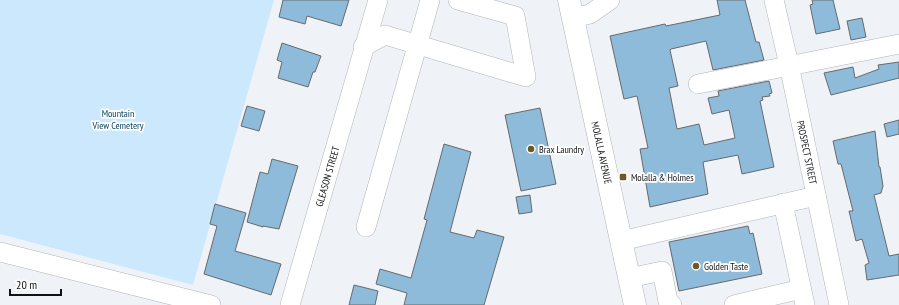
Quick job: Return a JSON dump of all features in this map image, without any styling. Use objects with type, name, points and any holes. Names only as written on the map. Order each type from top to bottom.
[{"type":"main road","name":"MOLALLA AVENUE","points":[[571,9],[635,305]]},
{"type":"street","name":"GLEASON STREET","points":[[290,305],[363,47],[378,0]]},
{"type":"street","points":[[366,227],[430,0]]},
{"type":"street","points":[[363,47],[385,35],[526,76],[515,16],[458,0]]},
{"type":"street","points":[[571,9],[590,14],[610,0]]},
{"type":"street","name":"PROSPECT STREET","points":[[774,0],[789,65],[838,305]]},
{"type":"street","points":[[698,84],[899,44]]},
{"type":"street","points":[[621,241],[816,196]]},
{"type":"street","points":[[734,305],[803,297],[783,203]]},
{"type":"street","points":[[0,252],[211,305]]},
{"type":"street","points":[[629,278],[662,271],[668,301],[672,305]]},
{"type":"green space","name":"Mountain View Cemetery","points":[[0,0],[274,0],[193,285],[0,234]]},
{"type":"building","points":[[283,0],[349,0],[341,26],[307,16],[305,24],[279,17]]},
{"type":"building","points":[[717,0],[745,0],[756,42],[759,42],[764,60],[713,70],[706,41],[671,49],[678,86],[669,88],[677,129],[699,124],[704,145],[735,138],[729,110],[712,114],[708,98],[719,96],[718,91],[769,81],[772,93],[769,94],[770,96],[762,97],[763,100],[760,101],[774,167],[742,174],[738,155],[703,162],[708,194],[650,207],[640,149],[648,148],[637,96],[624,99],[610,36],[665,24],[666,26],[720,15]]},
{"type":"building","points":[[812,0],[833,0],[840,29],[816,34],[810,5],[813,4]]},
{"type":"building","points":[[862,18],[866,37],[851,40],[847,21]]},
{"type":"building","points":[[282,43],[321,56],[308,87],[278,78],[282,62],[277,60]]},
{"type":"building","points":[[899,62],[899,78],[831,95],[824,73],[853,67],[855,78],[879,69],[878,65]]},
{"type":"building","points":[[247,106],[265,111],[259,131],[241,126]]},
{"type":"building","name":"Brax Laundry","points":[[540,108],[556,184],[521,191],[505,115]]},
{"type":"building","points":[[899,120],[899,134],[887,137],[884,124]]},
{"type":"building","points":[[875,131],[879,167],[883,186],[881,193],[874,195],[889,256],[899,254],[899,275],[867,280],[865,265],[869,263],[862,239],[856,241],[849,211],[853,211],[841,164],[838,164],[833,141]]},
{"type":"building","points":[[444,144],[471,152],[450,232],[474,238],[477,230],[504,237],[484,305],[404,305],[407,293],[376,284],[380,269],[411,278],[427,220],[424,219]]},
{"type":"building","points":[[272,159],[298,166],[279,229],[263,227],[247,222],[260,172],[268,174]]},
{"type":"building","points":[[530,195],[532,212],[519,214],[516,197]]},
{"type":"building","points":[[215,204],[246,213],[235,251],[281,264],[271,295],[204,274],[217,226],[210,224]]},
{"type":"building","points":[[748,226],[750,234],[753,233],[762,274],[679,291],[669,242]]},
{"type":"building","points":[[354,285],[378,291],[375,305],[349,305]]},
{"type":"place","name":"Brax Laundry","points":[[531,149]]},
{"type":"place","name":"Molalla & Holmes","points":[[623,177]]},
{"type":"place","name":"Golden Taste","points":[[696,266]]}]
